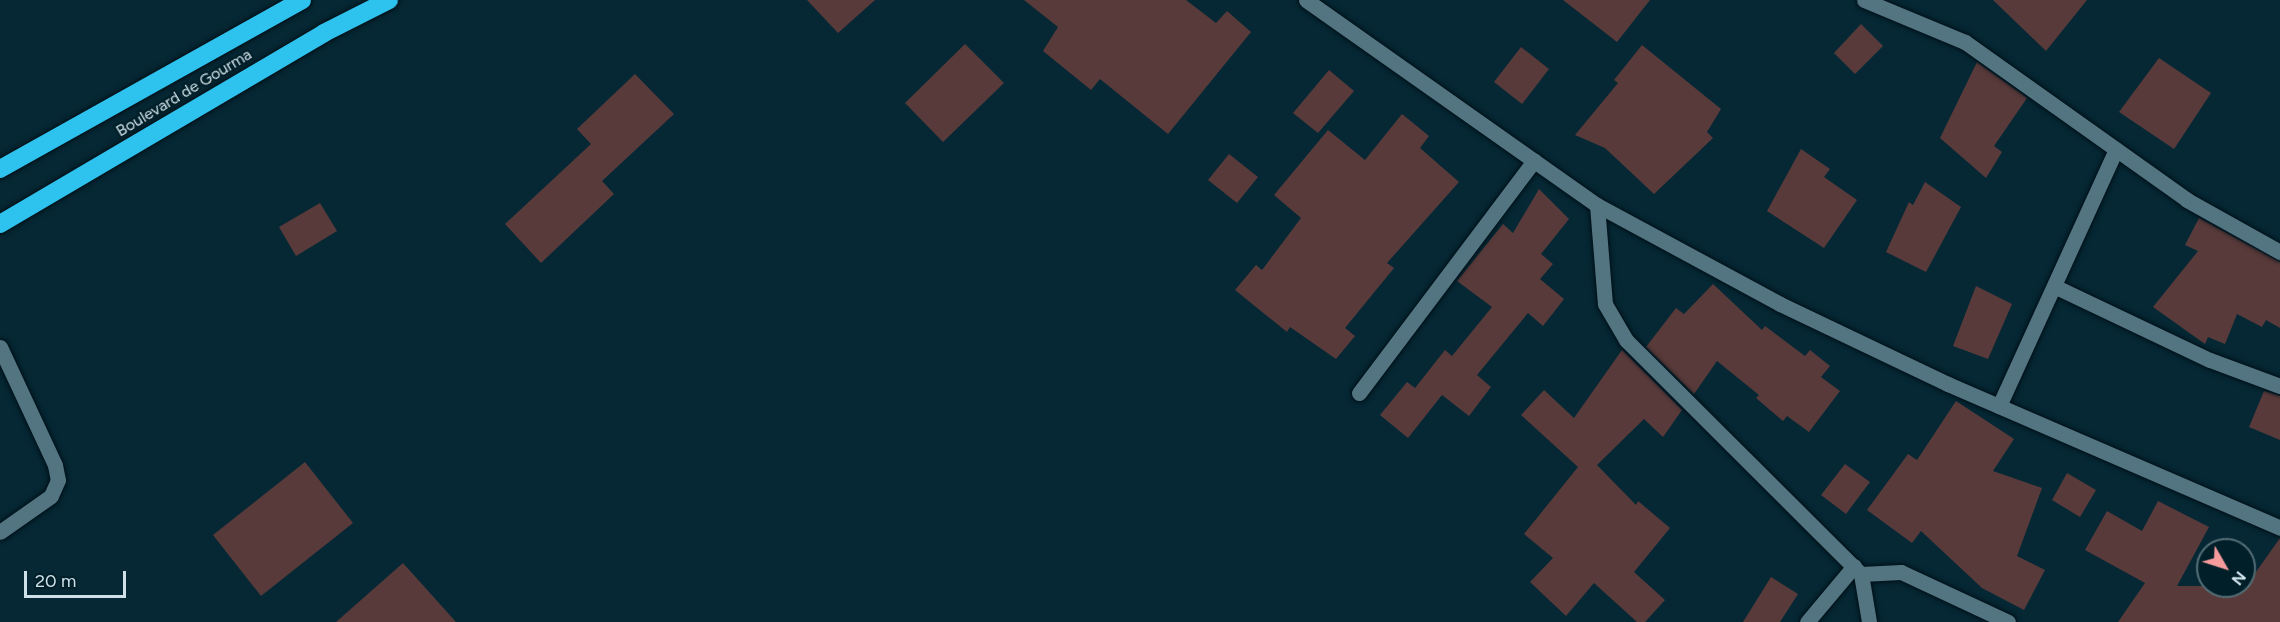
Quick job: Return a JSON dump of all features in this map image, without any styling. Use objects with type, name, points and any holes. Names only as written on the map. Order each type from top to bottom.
[{"type":"highway","name":"Boulevard de Gourma","points":[[0,169],[302,0]]},
{"type":"highway","name":"Boulevard de Gourma","points":[[0,224],[324,33],[389,0]]},
{"type":"street","points":[[1306,0],[1597,205],[1780,304],[1999,406],[2280,528]]},
{"type":"street","points":[[1864,0],[1965,42],[2187,200],[2280,252]]},
{"type":"street","points":[[1999,406],[2056,287],[2116,150]]},
{"type":"street","points":[[1359,393],[1534,160]]},
{"type":"street","points":[[1597,205],[1605,304],[1626,340],[1857,570],[1869,622]]},
{"type":"street","points":[[2056,287],[2210,360],[2280,386]]},
{"type":"street","points":[[0,347],[55,465],[58,480],[51,496],[0,532]]},
{"type":"street","points":[[1807,622],[1857,570],[1901,572],[2008,622]]},
{"type":"building","points":[[807,0],[875,0],[838,33]]},
{"type":"building","points":[[1024,0],[1186,0],[1216,23],[1227,11],[1251,32],[1168,134],[1100,79],[1091,90],[1043,51],[1058,27]]},
{"type":"building","points":[[1563,0],[1650,0],[1617,42]]},
{"type":"building","points":[[1993,0],[2087,0],[2046,51]]},
{"type":"building","points":[[1861,24],[1883,46],[1855,74],[1834,53]]},
{"type":"building","points":[[965,44],[1004,83],[943,142],[905,103]]},
{"type":"building","points":[[1642,45],[1721,109],[1707,132],[1713,138],[1654,194],[1605,148],[1575,135],[1618,83],[1614,80]]},
{"type":"building","points":[[1521,47],[1549,69],[1522,104],[1494,82]]},
{"type":"building","points":[[2159,58],[2211,93],[2174,149],[2119,112]]},
{"type":"building","points":[[1977,62],[2027,98],[1994,146],[2002,152],[1986,178],[1940,138]]},
{"type":"building","points":[[1329,70],[1354,91],[1318,133],[1293,113]]},
{"type":"building","points":[[635,74],[674,114],[602,181],[614,194],[541,263],[505,224],[591,144],[577,129]]},
{"type":"building","points":[[1402,114],[1429,136],[1420,148],[1459,182],[1387,263],[1394,268],[1345,328],[1355,336],[1336,359],[1290,327],[1287,332],[1235,290],[1256,265],[1262,270],[1301,218],[1274,195],[1328,130],[1365,160]]},
{"type":"building","points":[[1801,149],[1830,169],[1824,177],[1857,200],[1824,248],[1767,211]]},
{"type":"building","points":[[1229,154],[1258,177],[1237,203],[1208,180]]},
{"type":"building","points":[[1925,182],[1961,207],[1926,272],[1886,252],[1909,202],[1913,205]]},
{"type":"building","points":[[1539,189],[1569,219],[1541,254],[1553,264],[1540,279],[1564,299],[1543,326],[1528,313],[1477,375],[1491,387],[1469,416],[1442,395],[1408,438],[1380,415],[1407,382],[1415,388],[1445,350],[1452,356],[1492,307],[1457,281],[1503,224],[1513,233]]},
{"type":"building","points":[[320,203],[337,231],[296,256],[279,227]]},
{"type":"building","points":[[2199,218],[2280,262],[2280,328],[2266,320],[2262,327],[2237,314],[2225,344],[2208,337],[2205,344],[2153,307],[2198,251],[2185,245]]},
{"type":"building","points":[[1713,284],[1762,330],[1765,326],[1805,356],[1810,350],[1830,366],[1821,377],[1840,391],[1809,432],[1787,416],[1783,421],[1756,398],[1759,395],[1717,361],[1694,394],[1646,347],[1676,308],[1684,314]]},
{"type":"building","points":[[1976,286],[2012,304],[1988,359],[1953,346]]},
{"type":"building","points":[[1622,350],[1682,410],[1663,437],[1644,419],[1597,465],[1636,505],[1638,501],[1670,528],[1634,572],[1665,600],[1645,622],[1637,622],[1594,583],[1566,616],[1530,582],[1553,558],[1524,534],[1578,467],[1521,415],[1544,390],[1574,418]]},
{"type":"building","points":[[2264,391],[2280,396],[2280,440],[2249,427]]},
{"type":"building","points":[[1956,401],[2014,439],[1993,471],[2042,488],[2017,556],[2045,570],[2024,610],[1982,588],[1921,531],[1912,543],[1867,510],[1908,454],[1917,460]]},
{"type":"building","points":[[305,462],[353,523],[261,596],[213,535]]},
{"type":"building","points":[[1845,464],[1870,482],[1846,514],[1821,495]]},
{"type":"building","points":[[2067,473],[2096,490],[2080,517],[2052,500]]},
{"type":"building","points":[[2158,501],[2209,527],[2203,538],[2196,538],[2196,551],[2177,586],[2196,586],[2196,598],[2256,598],[2256,572],[2280,538],[2280,622],[2118,622],[2145,583],[2085,550],[2107,511],[2142,531]]},
{"type":"building","points":[[403,563],[456,622],[336,622]]},
{"type":"building","points":[[1771,577],[1798,594],[1780,622],[1743,622]]}]
